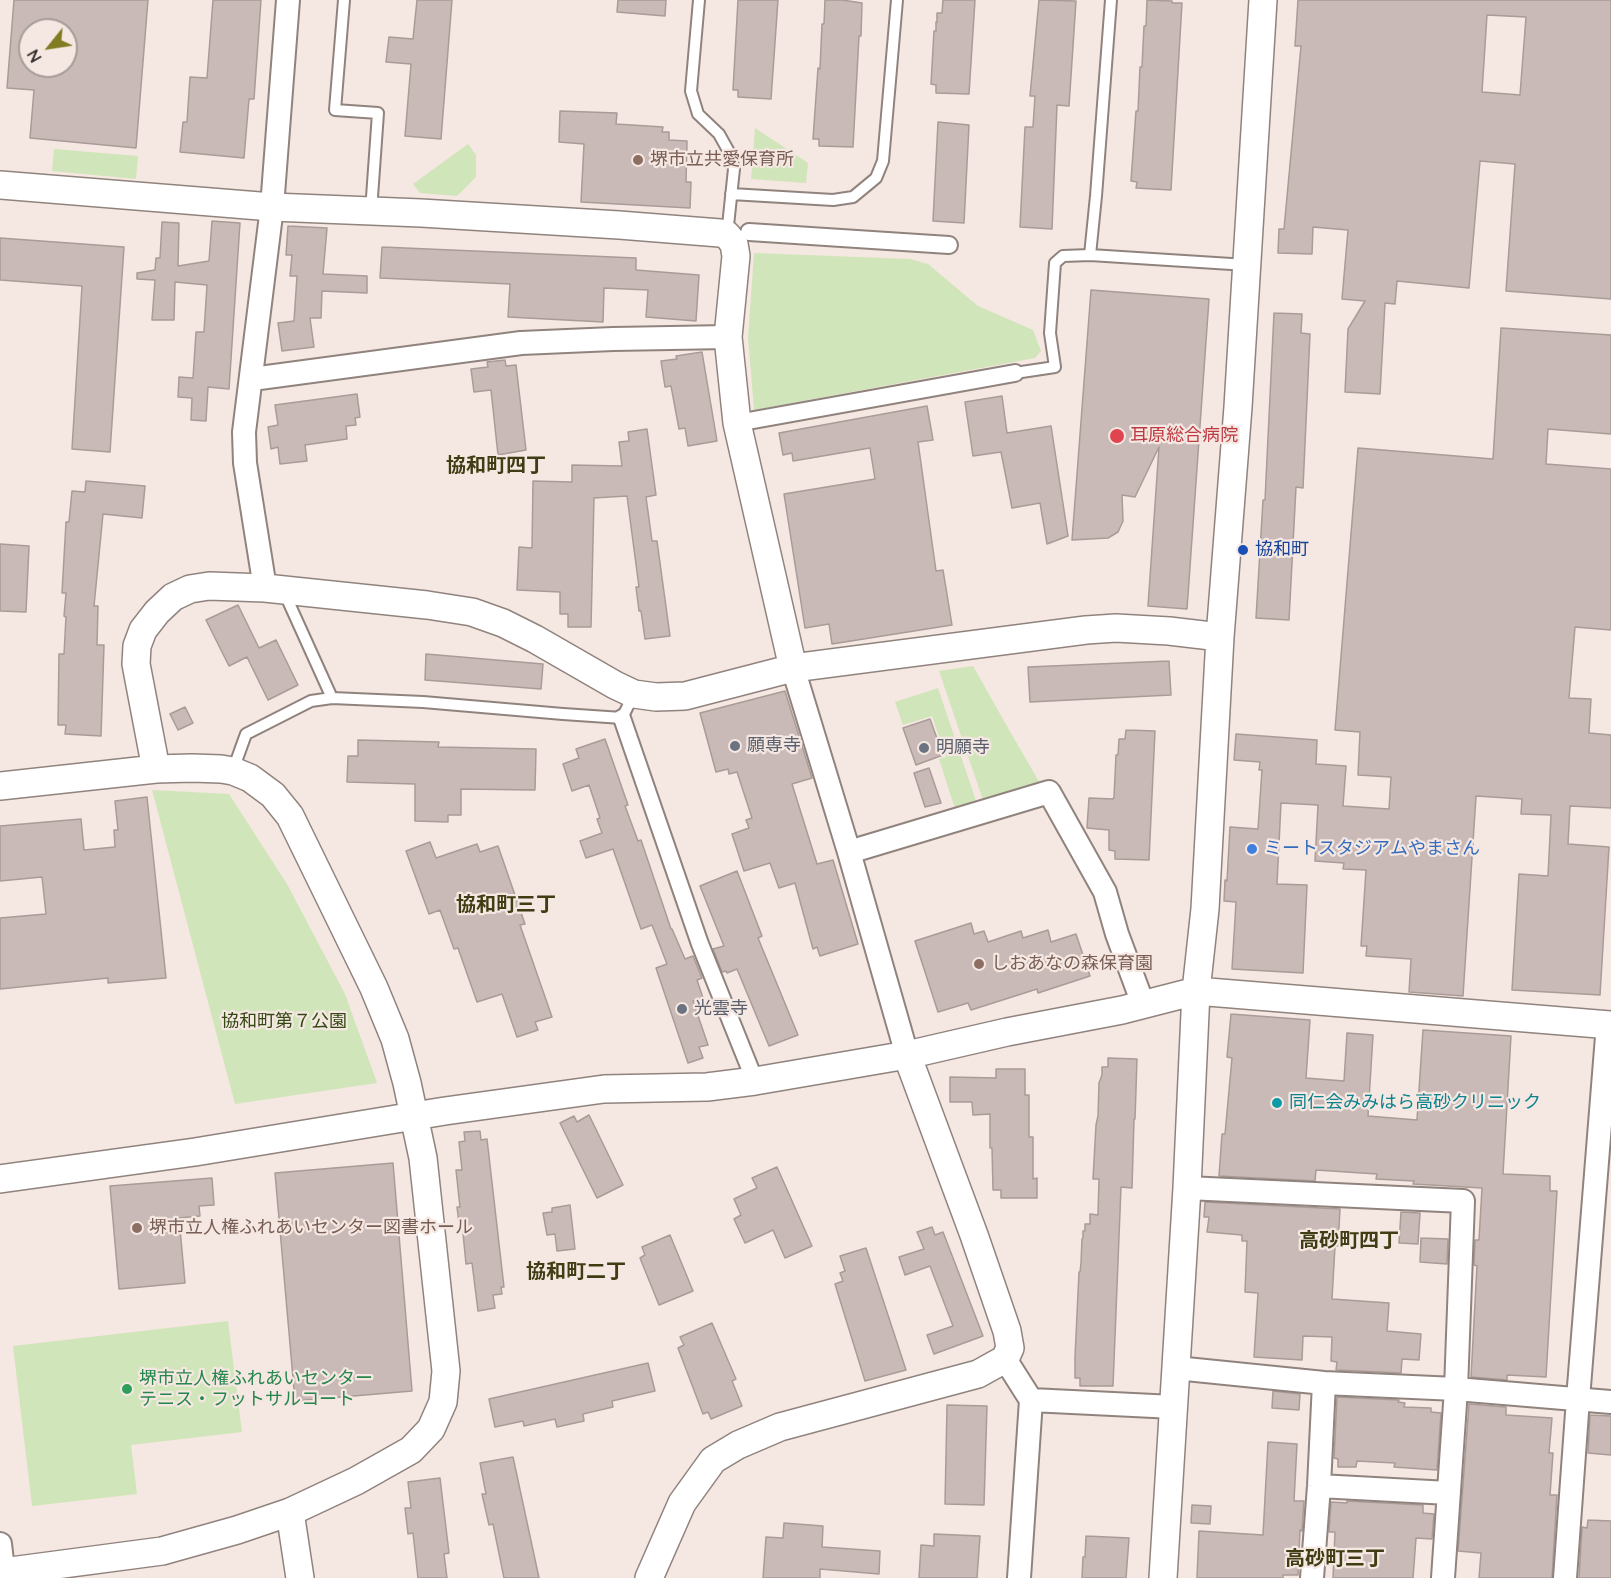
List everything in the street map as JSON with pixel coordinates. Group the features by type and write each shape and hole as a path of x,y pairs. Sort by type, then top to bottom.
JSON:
{"street":[{"path":"274,589 245,463 244,432 272,207 288,0"},
{"path":"1162,1578 1188,1188 1196,991 1205,909 1220,638 1238,407 1263,0"},
{"path":"0,185 272,207 949,245"},
{"path":"649,1578 682,1503 713,1460 738,1445 780,1427 978,1374 1005,1359 1010,1348 1007,1331 974,1235 907,1055 793,668 737,423 728,338 736,256 734,244 738,234"},
{"path":"252,379 521,343 728,338"},
{"path":"737,423 1016,373"},
{"path":"156,769 136,664 137,646 143,630 173,597 190,589 209,586 274,589 472,612 503,623 535,639 615,686 634,694 656,697 685,696 793,668 1116,628 1169,631 1220,638"},
{"path":"622,718 700,944 755,1081"},
{"path":"0,786 156,769 221,769 250,778 273,795 290,816 374,988 395,1039 415,1116 423,1158 446,1371 443,1402 431,1429 411,1450 290,1512 162,1551 3,1575 0,1544"},
{"path":"849,852 1049,792 1105,892 1117,934 1143,1004"},
{"path":"0,1179 195,1152 415,1116 604,1089 707,1087 755,1081 907,1055 1006,1032 1122,1010 1196,991 1610,1024 1565,1578"},
{"path":"1188,1188 1463,1201 1456,1389 1443,1578"},
{"path":"1005,1359 1031,1400 1019,1578"},
{"path":"1176,1368 1324,1383 1456,1389 1611,1402"},
{"path":"1312,1578 1324,1383"},
{"path":"1031,1400 1173,1407"},
{"path":"1319,1486 1449,1493"},
{"path":"290,1512 300,1578"}],"lane":[{"path":"344,0 335,110 378,113 371,211"},
{"path":"699,0 691,91 698,114 719,134 729,152 734,169 731,194 738,234"},
{"path":"731,194 832,200 853,197 876,178 883,161 897,0"},
{"path":"1090,255 1111,0"},
{"path":"1016,373 1055,367 1050,333 1055,262 1064,256 1090,255 1247,266"},
{"path":"274,589 332,698"},
{"path":"233,771 246,734 310,701 332,698 423,702 622,718 634,694"}],"green space":[{"path":"755,128 808,163 806,183 751,179"},
{"path":"468,144 476,155 476,177 457,196 420,193 413,184"},
{"path":"54,149 138,156 136,179 52,171"},
{"path":"754,253 910,259 928,264 978,306 1033,330 1041,351 1035,358 754,410 748,337"},
{"path":"973,666 1041,785 984,803 939,671"},
{"path":"938,688 977,804 956,812 939,759 946,757 932,716 903,725 895,702"},
{"name":"協和町第７公園","path":"152,790 229,794 287,884 345,994 377,1083 235,1104"},
{"name":"堺市立人権ふれあいセンター テニス・フットサルコート","path":"228,1321 242,1432 131,1445 137,1494 32,1506 13,1346"}],"building":[{"path":"14,0 148,0 136,148 30,138 34,90 7,88"},
{"path":"213,0 261,0 254,99 249,99 244,158 180,152 183,122 187,122 190,77 207,78"},
{"path":"417,0 452,0 441,139 405,136 411,64 386,62 389,37 413,39"},
{"path":"618,0 666,0 665,16 617,12"},
{"path":"738,0 778,0 771,99 738,97 738,90 733,90"},
{"path":"825,0 862,3 853,147 819,146 819,139 813,139"},
{"path":"943,0 975,0 969,94 936,93 936,85 931,84 934,31 936,31 937,13 942,13"},
{"path":"1039,0 1076,1 1069,106 1057,105 1052,229 1020,227 1025,127 1033,127 1035,96 1030,96"},
{"path":"1147,0 1182,3 1171,190 1136,188 1137,182 1131,181"},
{"path":"1298,0 1611,0 1611,299 1506,291 1515,164 1480,161 1469,288 1397,281 1395,304 1385,303 1380,394 1345,392 1348,329 1365,301 1342,299 1348,230 1313,227 1312,254 1278,253 1279,229 1284,229 1301,46 1295,46","holes":["1487,15 1526,17 1520,95 1482,92"]},
{"path":"560,111 617,113 616,124 663,127 662,132 669,132 669,140 687,141 686,182 691,182 690,208 581,202 584,144 559,142"},
{"path":"938,122 969,125 964,223 933,221"},
{"path":"212,221 240,223 229,389 208,387 206,421 191,420 192,398 178,397 179,377 193,378 196,332 204,332 207,285 175,282 174,320 152,320 155,280 137,279 137,273 155,270 156,258 160,258 162,222 179,223 178,266 209,261"},
{"path":"288,226 327,228 323,274 367,276 367,293 322,291 321,318 310,318 314,347 282,351 278,323 294,321 297,276 290,276 292,255 286,255"},
{"path":"0,238 124,247 110,452 72,449 82,286 0,280"},
{"path":"382,247 636,258 636,270 699,275 696,321 646,317 648,290 604,288 603,322 508,317 510,284 380,278"},
{"path":"1091,290 1209,299 1187,609 1148,606 1159,447 1135,497 1122,495 1123,521 1118,532 1108,538 1072,540"},
{"path":"1274,313 1302,314 1301,333 1310,334 1303,488 1296,487 1289,620 1256,618 1263,500 1265,500"},
{"path":"1501,328 1611,335 1611,434 1548,429 1546,464 1611,469 1611,630 1575,627 1569,698 1591,699 1589,733 1611,735 1611,808 1570,806 1568,844 1609,847 1600,995 1512,990 1519,874 1548,876 1551,815 1521,814 1522,799 1476,796 1463,996 1409,992 1411,959 1366,956 1367,946 1361,946 1366,870 1343,869 1344,863 1315,861 1318,805 1281,803 1277,884 1307,885 1303,973 1232,969 1236,902 1224,901 1230,827 1258,829 1262,770 1259,770 1260,762 1234,760 1236,734 1317,740 1316,764 1346,766 1343,806 1389,809 1391,777 1358,775 1360,732 1335,730 1358,448 1493,459"},
{"path":"702,352 717,441 688,446 685,428 679,429 671,386 665,387 661,361"},
{"path":"505,360 506,366 516,365 526,450 498,455 491,390 474,392 471,369 488,367 487,362"},
{"path":"357,394 360,417 355,418 356,425 346,426 347,439 305,445 307,461 280,464 278,447 271,449 268,427 278,425 275,405"},
{"path":"1002,396 1007,433 1051,426 1068,536 1047,544 1040,503 1012,508 1001,452 973,456 965,402"},
{"path":"927,406 933,440 918,442 936,571 943,570 952,625 832,644 829,624 805,628 784,494 875,479 870,448 793,461 792,453 783,455 779,433"},
{"path":"647,429 656,495 646,497 652,541 657,541 670,636 645,639 641,611 639,611 636,587 639,587 627,496 594,498 591,627 568,627 568,614 560,614 560,592 517,590 519,547 532,548 533,481 572,482 572,465 622,466 619,442 629,441 628,432"},
{"path":"86,481 145,486 142,518 103,514 94,606 98,606 97,645 104,645 101,736 65,734 66,725 58,725 59,654 64,654 66,617 64,616 66,593 62,593 66,522 69,522 72,491 85,492"},
{"path":"0,544 29,546 26,612 0,611"},
{"path":"238,605 259,648 276,640 298,685 268,700 247,657 229,666 206,620"},
{"path":"426,654 543,664 541,689 425,680"},
{"path":"1169,661 1171,695 1030,702 1028,667"},
{"path":"785,691 812,778 792,784 817,864 833,860 858,944 820,956 817,947 813,949 795,883 779,888 770,863 744,871 732,834 749,828 746,820 752,818 737,772 729,774 728,769 716,772 700,713"},
{"path":"185,707 193,723 178,730 170,714"},
{"path":"930,719 943,755 916,765 903,728"},
{"path":"1126,730 1155,731 1149,860 1115,859 1115,851 1109,850 1109,830 1087,828 1089,798 1113,799 1114,797 1116,755 1118,755 1119,739 1125,739"},
{"path":"605,739 628,805 625,806 638,841 641,840 671,929 685,959 693,956 702,978 697,980 703,998 693,1001 708,1045 699,1047 703,1058 688,1063 656,968 667,964 652,925 641,929 613,849 586,858 580,841 602,833 597,819 600,818 589,785 572,791 563,764 579,758 576,749"},
{"path":"358,740 439,742 438,747 536,749 535,790 461,789 461,815 448,815 448,822 415,821 415,784 347,782 348,756 358,756"},
{"path":"929,768 941,803 925,807 914,773"},
{"path":"147,797 166,978 108,983 108,978 0,989 0,918 46,914 42,877 0,881 0,826 81,819 84,850 115,847 114,830 118,830 115,801"},
{"path":"430,842 436,858 477,844 480,852 498,846 525,924 520,925 552,1017 535,1022 538,1030 517,1037 502,994 477,1002 458,948 454,949 440,910 429,914 406,851"},
{"path":"737,871 762,936 758,938 798,1035 769,1046 737,969 727,973 722,972 713,949 724,946 700,886"},
{"path":"971,923 974,934 984,931 988,942 1021,931 1023,938 1048,930 1051,942 1076,934 1090,976 1038,993 1037,989 971,1010 968,1003 938,1012 915,941"},
{"path":"1231,1014 1310,1020 1306,1078 1344,1081 1347,1033 1373,1035 1368,1116 1417,1120 1423,1030 1511,1036 1503,1174 1550,1176 1550,1191 1557,1191 1546,1377 1507,1375 1507,1380 1471,1377 1477,1266 1474,1265 1475,1240 1479,1240 1482,1188 1413,1184 1414,1181 1376,1179 1377,1174 1316,1170 1315,1181 1219,1176 1232,1058 1227,1057"},
{"path":"1108,1058 1137,1059 1132,1188 1121,1187 1113,1386 1080,1386 1080,1378 1075,1378 1079,1272 1085,1224 1090,1224 1090,1214 1098,1215 1099,1179 1093,1179 1096,1125 1099,1083 1102,1067 1108,1067"},
{"path":"996,1069 1025,1069 1025,1095 1029,1095 1029,1137 1033,1137 1033,1179 1037,1178 1037,1198 1001,1198 1001,1190 993,1190 990,1114 973,1115 972,1102 950,1102 950,1077 996,1078"},
{"path":"589,1115 623,1185 597,1198 560,1123 574,1116 577,1122"},
{"path":"480,1131 481,1140 487,1139 504,1287 501,1287 502,1294 493,1295 495,1308 478,1311 472,1263 466,1264 462,1223 459,1223 457,1207 460,1207 456,1170 462,1170 459,1142 465,1141 464,1132"},
{"path":"393,1163 412,1391 295,1401 275,1173"},
{"path":"777,1167 812,1246 785,1258 773,1230 745,1243 734,1219 741,1215 734,1199 757,1188 752,1178"},
{"path":"212,1178 214,1205 199,1206 200,1216 179,1218 185,1283 119,1289 110,1186"},
{"path":"1205,1202 1340,1209 1332,1299 1389,1303 1387,1331 1421,1334 1419,1360 1402,1359 1401,1373 1336,1370 1337,1362 1331,1361 1332,1337 1303,1336 1302,1360 1254,1357 1258,1293 1245,1292 1247,1241 1242,1241 1242,1235 1207,1232 1209,1217 1204,1217"},
{"path":"570,1205 575,1249 557,1251 555,1234 547,1235 543,1213 552,1212 552,1208"},
{"path":"1401,1212 1420,1213 1418,1244 1399,1243"},
{"path":"932,1227 935,1235 943,1232 983,1336 934,1354 927,1335 953,1326 930,1266 905,1275 899,1257 924,1249 917,1232"},
{"path":"670,1235 693,1291 659,1305 640,1258 645,1255 642,1247"},
{"path":"1421,1238 1448,1239 1447,1264 1420,1262"},
{"path":"866,1248 906,1370 865,1381 835,1284 843,1281 840,1273 845,1271 840,1256"},
{"path":"712,1323 736,1379 732,1381 742,1406 711,1419 708,1412 703,1414 678,1348 684,1345 680,1337"},
{"path":"648,1363 655,1391 612,1401 613,1407 583,1414 584,1421 557,1427 555,1419 524,1426 523,1421 495,1427 489,1399"},
{"path":"1273,1391 1300,1394 1299,1410 1272,1408"},
{"path":"1337,1397 1399,1400 1398,1402 1405,1403 1404,1407 1431,1408 1431,1412 1441,1413 1437,1470 1394,1467 1395,1463 1357,1461 1356,1467 1338,1467 1338,1459 1334,1458"},
{"path":"1469,1404 1506,1407 1506,1415 1552,1418 1549,1453 1553,1453 1550,1495 1557,1495 1552,1578 1479,1578 1481,1553 1458,1551"},
{"path":"947,1405 987,1406 984,1505 945,1504"},
{"path":"1590,1415 1611,1416 1611,1455 1588,1453"},
{"path":"1268,1442 1297,1444 1294,1501 1304,1501 1298,1575 1283,1575 1283,1578 1197,1578 1199,1531 1263,1535"},
{"path":"513,1457 539,1578 504,1578 493,1524 489,1525 482,1494 486,1494 480,1463"},
{"path":"440,1478 449,1553 444,1554 447,1578 418,1578 413,1533 408,1534 405,1508 411,1508 408,1482"},
{"path":"1347,1501 1423,1505 1423,1513 1434,1514 1432,1539 1416,1538 1413,1578 1333,1578 1335,1532 1329,1532 1331,1502 1347,1503"},
{"path":"1192,1505 1211,1506 1210,1524 1191,1523"},
{"path":"1588,1520 1611,1521 1611,1578 1579,1578 1582,1527 1587,1528"},
{"path":"784,1523 823,1526 822,1547 880,1551 879,1574 820,1569 820,1578 763,1578 766,1537 783,1538"},
{"path":"934,1534 980,1536 977,1578 919,1578 921,1545 934,1546"},
{"path":"1086,1536 1129,1538 1126,1578 1082,1578"}],"place":[{"name":"堺市立共愛保育所","path":"638,160"},
{"name":"耳原総合病院","path":"1117,436"},
{"name":"協和町","path":"1243,550"},
{"name":"願専寺","path":"735,746"},
{"name":"明願寺","path":"924,748"},
{"name":"ミートスタジアムやまさん","path":"1252,849"},
{"name":"しおあなの森保育園","path":"979,964"},
{"name":"光雲寺","path":"682,1009"},
{"name":"同仁会みみはら高砂クリニック","path":"1277,1103"},
{"name":"堺市立人権ふれあいセンター図書ホール","path":"137,1228"},
{"name":"堺市立人権ふれあいセンター テニス・フットサルコート","path":"127,1389"}],"district":[{"name":"協和町四丁","path":"496,466"},
{"name":"協和町三丁","path":"506,905"},
{"name":"高砂町四丁","path":"1349,1241"},
{"name":"協和町二丁","path":"576,1272"},
{"name":"高砂町三丁","path":"1335,1559"}]}
